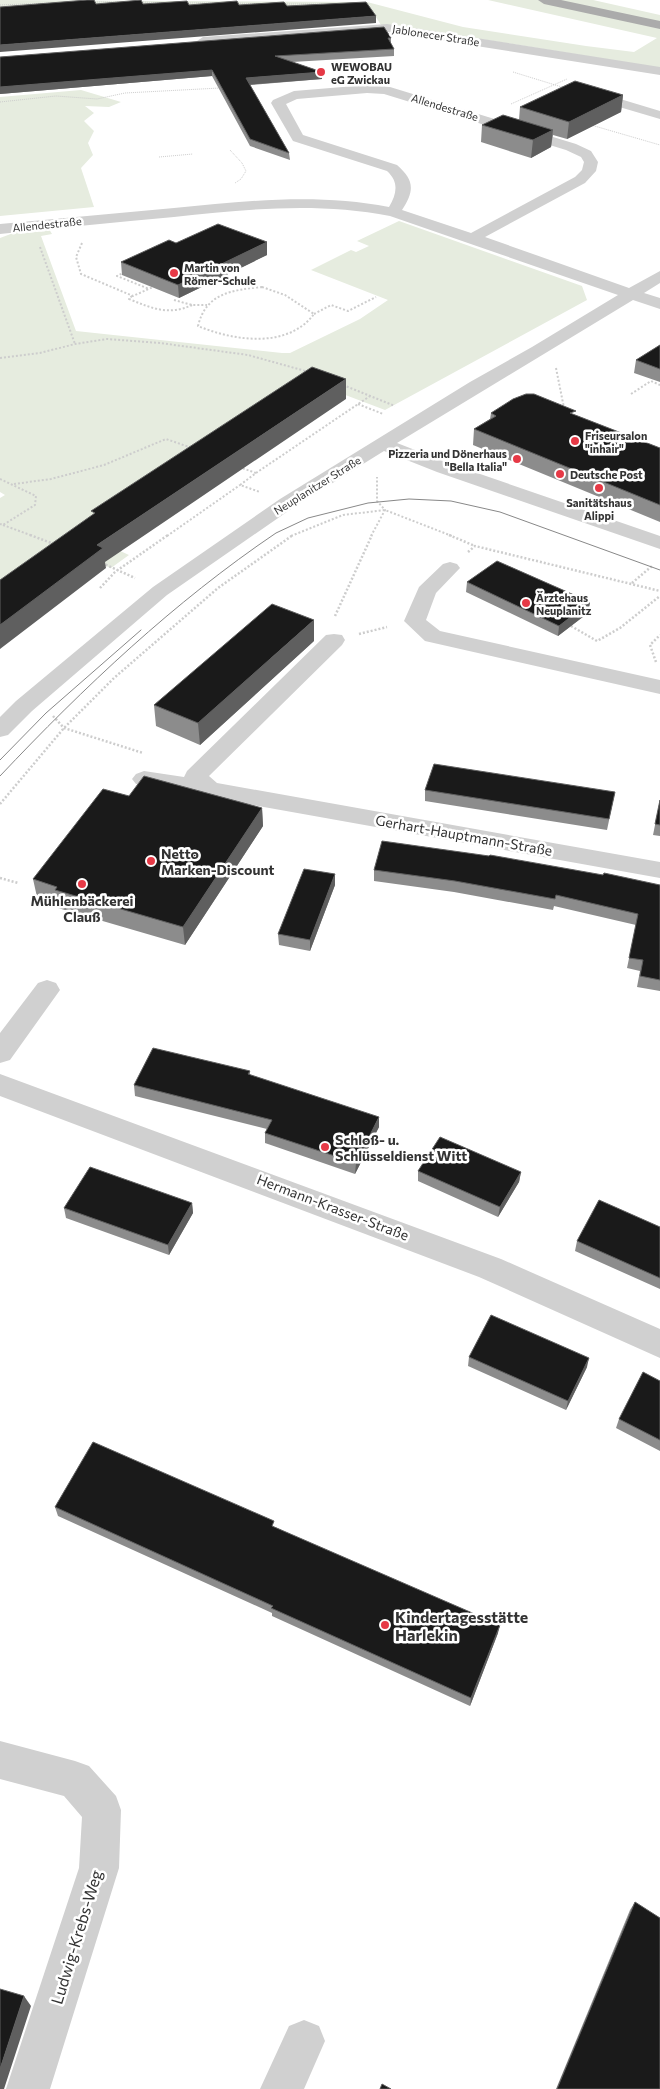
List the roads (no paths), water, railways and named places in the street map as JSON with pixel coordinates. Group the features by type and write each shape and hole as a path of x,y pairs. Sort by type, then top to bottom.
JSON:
{"main road":[{"path":"544,0 660,25"}],"street":[{"name":"Jablonecer Straße","path":"190,42 387,28 660,71"},
{"name":"Allendestraße","path":"393,212 401,201 404,192 402,177 392,168 298,138 278,103 294,95 367,89 385,90 562,144 586,154 592,162 589,171 580,180 472,238"},
{"path":"575,90 611,99 660,115"},
{"name":"Allendestraße","path":"0,229 272,204 326,203 362,206 393,212 660,304"},
{"name":"Neuplanitzer Straße","path":"0,730 24,706 160,591 287,503 660,276"},
{"path":"383,444 444,468 660,543"},
{"path":"450,568 426,591 415,621 433,636 660,687"},
{"path":"210,788 194,776 334,640"},
{"name":"Gerhart-Hauptmann-Straße","path":"144,779 210,788 660,870"},
{"path":"0,1053 47,990"},
{"name":"Hermann-Krasser-Straße","path":"12,1089 490,1268 660,1344"},
{"name":"Ludwig-Krebs-Weg","path":"0,1760 75,1780 102,1810 99,1868 28,2089"},
{"path":"282,2089 304,2041"}],"tram line":[{"path":"0,776 97,678 166,617 238,560 276,533 308,518 368,503 409,499 451,501 500,512 660,570"},
{"path":"0,760 46,713 141,630"}],"place":[{"name":"WEWOBAU eG Zwickau","path":"321,72"},
{"name":"Martin von Römer-Schule","path":"174,273"},
{"name":"Friseursalon \"inhair\"","path":"575,441"},
{"name":"Pizzeria und Dönerhaus \"Bella Italia\"","path":"517,459"},
{"name":"Deutsche Post","path":"560,474"},
{"name":"Sanitätshaus Alippi","path":"599,488"},
{"name":"Ärztehaus Neuplanitz","path":"526,603"},
{"name":"Netto Marken-Discount","path":"151,861"},
{"name":"Mühlenbäckerei Clauß","path":"82,884"},
{"name":"Schloß- u. Schlüsseldienst Witt","path":"325,1147"},
{"name":"Kindertagesstätte Harlekin","path":"385,1625"}]}
